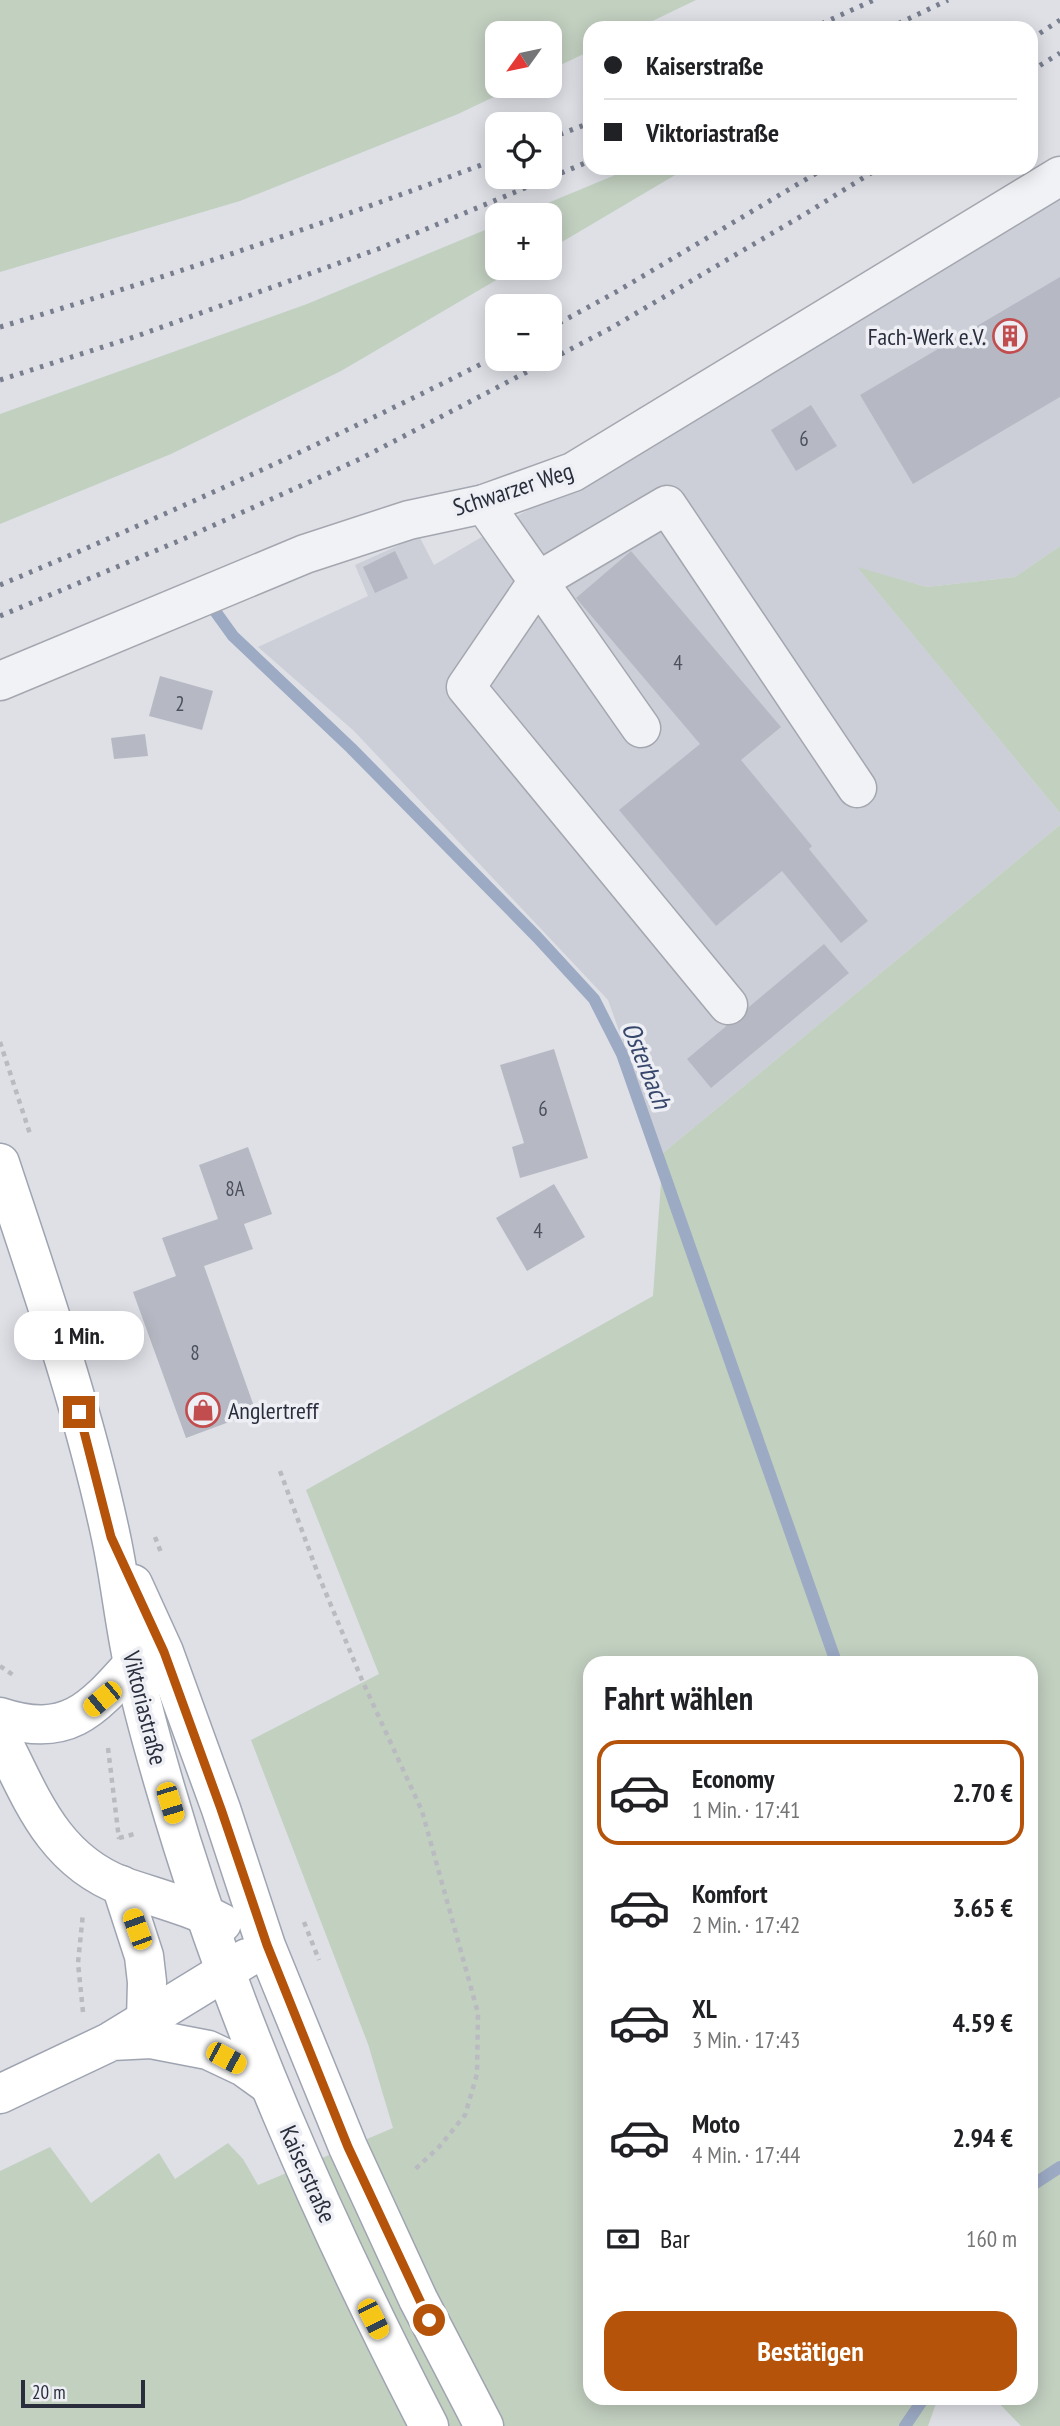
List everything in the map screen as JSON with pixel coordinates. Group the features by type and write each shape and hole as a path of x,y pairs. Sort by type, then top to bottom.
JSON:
{"main road":[{"name":"Viktoriastraße","path":"0,1163 72,1387 111,1537 133,1664 164,1784 206,1915"},
{"name":"Viktoriastraße","path":"111,1537 164,1652 267,1945"},
{"path":"0,1717 24,1723 59,1723 73,1719 102,1699 133,1664"},
{"path":"0,1736 45,1825 71,1854 101,1876 168,1899 267,1945"},
{"path":"121,1885 144,1955 147,1982 146,2020"},
{"name":"Kaiserstraße","path":"206,1915 269,2085 304,2166 373,2319 429,2426"},
{"path":"0,2094 112,2040 267,1945"},
{"name":"Kaiserstraße","path":"267,1945 348,2147 418,2299 484,2426"},
{"path":"112,2040 151,2039 208,2050 244,2067 269,2085"}],"street":[{"name":"Schwarzer Weg","path":"0,681 305,554 409,520 484,504 573,472 1060,176"},
{"path":"484,504 641,728"},
{"path":"728,1005 466,687 538,581 667,505 857,788"}],"path":[{"path":"280,1471 318,1574 362,1680 422,1811 478,2013 477,2074 465,2115 439,2147 412,2172"},
{"path":"0,1667 25,1680"},
{"path":"102,1699 120,1838 146,1831"},
{"path":"83,2013 78,1963 86,1905"}],"shaded area":[{"path":"1060,198 1060,546 1015,577 927,587 858,568 1060,813 1060,825 663,1153 608,1000 354,731 258,647 368,596 355,565 419,536 434,565"}],"green space":[{"path":"0,0 696,0 652,21 583,21 583,54 562,64 562,21 485,21 485,98 492,98 240,201 0,272"},
{"path":"615,175 675,175 562,242 562,203 548,203"},
{"path":"485,230 485,280 496,280 341,371 171,454 0,524 0,414 307,304"},
{"path":"1060,546 1060,813 857,567 927,587 1015,577"},
{"path":"1060,825 1060,2426 1021,2426 1001,2405 1038,2405 1038,1656 583,1656 583,2405 936,2405 928,2426 0,2426 0,2171 50,2147 91,2203 159,2153 175,2179 228,2143 243,2159 258,2185 393,2128 368,2044 251,1740 379,1674 306,1490 653,1296 663,1153"}],"building":[{"name":"Fach-Werk e.V.","path":"1060,277 1060,397 913,484 860,395"},
{"path":"811,405 837,446 796,471 771,430"},
{"path":"395,551 408,578 375,593 363,567"},
{"path":"631,551 781,727 741,760 812,846 809,849 868,921 841,943 782,871 716,926 619,810 700,744 576,598"},
{"path":"160,676 213,691 202,730 149,716"},
{"path":"145,734 148,756 114,759 111,738"},
{"path":"824,944 849,973 711,1088 687,1059"},
{"path":"554,1049 588,1158 520,1178 512,1147 524,1143 500,1065"},
{"path":"248,1147 272,1214 244,1224 253,1249 204,1266 256,1412 186,1438 133,1292 176,1276 162,1238 218,1219 199,1165"},
{"path":"554,1184 585,1237 527,1271 496,1218"}],"waterway":[{"name":"Osterbach","path":"215,611 233,636 351,748 537,937 594,999 622,1054 834,1656"},
{"path":"1038,2181 1060,2167"},
{"name":"Osterbach","path":"905,2426 919,2405"}],"railway":[{"path":"828,21 874,0"},
{"path":"904,21 948,0"},
{"path":"1038,34 1060,20"},
{"path":"1038,67 1060,53"},
{"path":"562,134 583,126"},
{"path":"0,327 250,247 485,163"},
{"path":"0,380 137,336 378,249 583,164"},
{"path":"562,321 813,175"},
{"path":"0,616 181,540 360,459 611,328 868,175"},
{"path":"0,585 251,475 485,362"}],"place":[{"name":"Fach-Werk e.V.","path":"1010,336"},
{"name":"Anglertreff","path":"203,1410"}],"route":[{"path":"79,1412 111,1537 164,1652 267,1945 348,2147 429,2320"}]}
